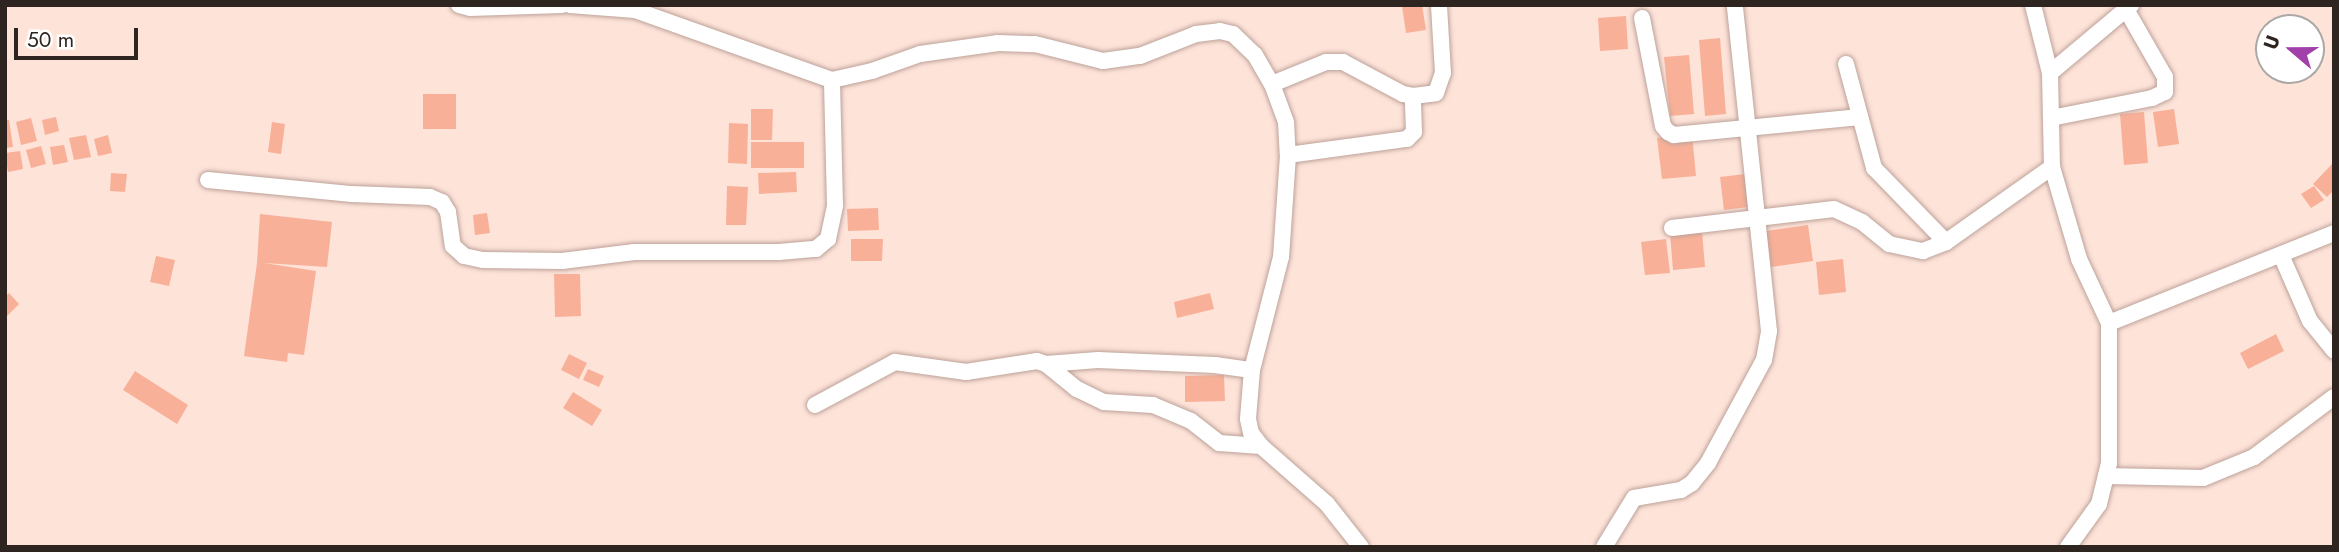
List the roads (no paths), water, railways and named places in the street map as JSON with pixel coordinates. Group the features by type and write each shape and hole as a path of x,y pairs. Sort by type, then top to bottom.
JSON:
{"street":[{"path":"459,5 470,8 562,5"},
{"path":"570,5 635,10 832,80 872,71 920,54 998,43 1035,44 1103,61 1140,56 1169,42 1220,30 1244,42 1255,54 1272,85 1286,122 1288,155 1281,257 1252,370 1248,419 1251,433 1261,446 1327,504 1361,547"},
{"path":"1272,85 1326,62 1343,62 1413,96 1436,93 1443,82 1439,5"},
{"path":"1604,547 1634,498 1681,490 1692,483 1709,463 1764,360 1769,331 1735,5"},
{"path":"2033,5 2050,73 2053,167 2066,224 2109,323 2106,475 2099,504 2068,547"},
{"path":"2050,73 2129,8 2165,77 2165,92 2157,97 2051,118"},
{"path":"1642,18 1663,126 1674,135 1860,117"},
{"path":"1846,64 1874,169 1946,242"},
{"path":"208,180 352,194 430,197 442,202 448,212 453,246 464,256 483,260 562,261 634,252 779,252 816,249 828,239 835,205 832,80"},
{"path":"1288,155 1407,139 1414,132 1413,96"},
{"path":"1672,228 1834,209 1853,216 1889,244 1923,251 1946,242 2053,167"},
{"path":"2109,323 2334,233"},
{"path":"2281,255 2310,321 2334,351"},
{"path":"815,405 895,362 966,372 1026,362 1046,365 1098,360 1214,365 1252,370"},
{"path":"1046,365 1077,389 1104,402 1153,405 1191,421 1219,443 1261,446"},
{"path":"2106,475 2203,478 2254,457 2334,397"}]}
